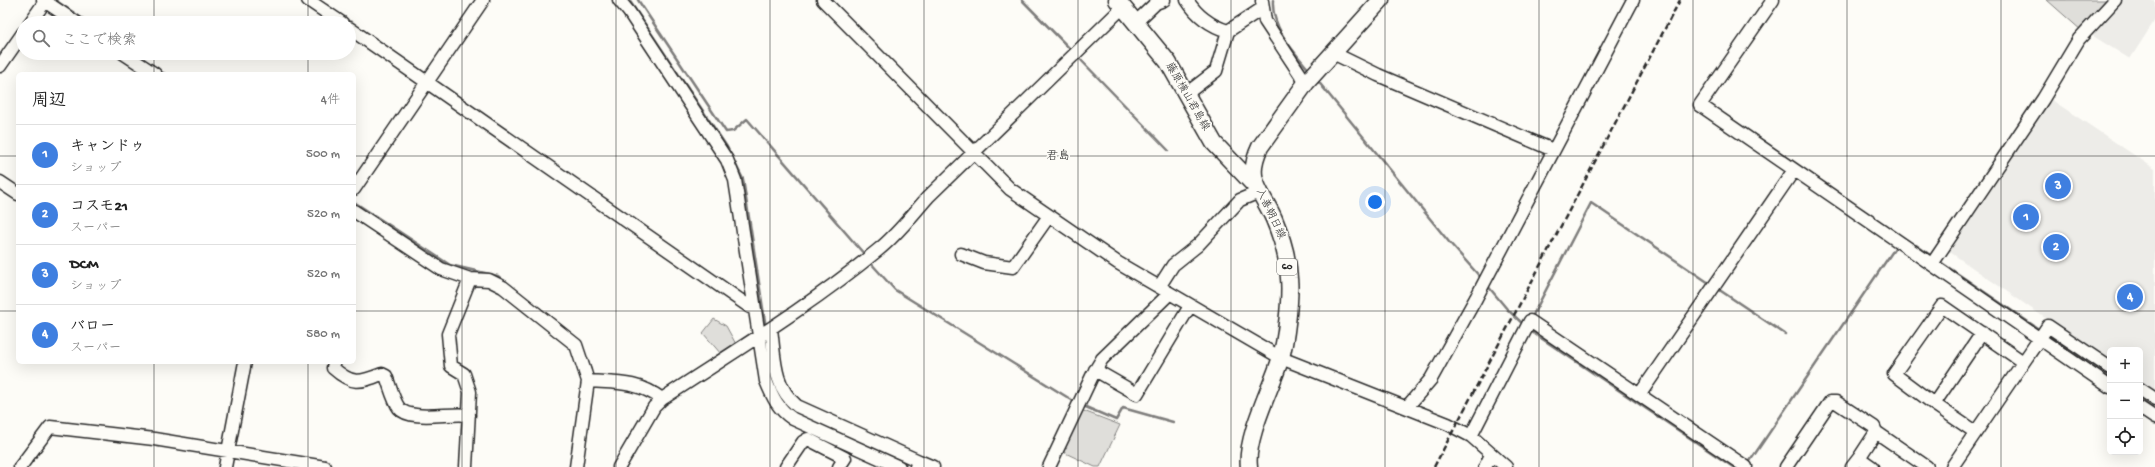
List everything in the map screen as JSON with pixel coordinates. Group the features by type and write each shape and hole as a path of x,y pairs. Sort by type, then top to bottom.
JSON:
{"main road":[{"name":"入善朝日線","path":"1249,467 1249,446 1281,358 1286,332 1289,279 1280,234 1254,180 1253,169 1255,158 1260,147 1306,83 1381,0"},
{"name":"藤原横山君島線","path":"1120,4 1168,62 1214,143 1251,180 1259,192"}],"street":[{"path":"308,0 332,16"},
{"path":"356,186 483,0"},
{"path":"619,0 629,12 727,160 735,180 744,229 754,307 766,381 773,399 782,412 793,419 900,467"},
{"path":"824,0 973,154 1010,189 1049,216 1118,263 1281,358 1448,424 1471,436 1506,467"},
{"path":"1135,23 1156,3 1164,0"},
{"path":"1187,0 1194,10 1214,27 1228,30"},
{"path":"1407,407 1431,379 1476,298 1633,0"},
{"path":"1773,0 1700,105 2107,385"},
{"path":"1932,264 2034,112 2079,39 2115,0"},
{"path":"35,16 45,1 67,16"},
{"path":"619,467 654,407 662,399 771,329 878,250 903,226 928,197 973,154 1120,4"},
{"path":"1186,94 1216,71 1228,30 1263,4 1265,21 1306,83"},
{"path":"356,33 750,307 754,307"},
{"path":"0,66 16,43"},
{"path":"1333,53 1553,150"},
{"path":"134,60 152,72"},
{"path":"1640,394 1794,170"},
{"path":"0,182 16,193"},
{"path":"1159,286 1174,265 1198,245 1240,200 1259,192"},
{"path":"356,212 440,269 470,279 489,280 503,287 559,329 576,345 588,381 576,467"},
{"path":"961,254 984,263 1013,267 1049,216"},
{"path":"466,467 470,392 464,374 451,366 448,334 470,279"},
{"path":"1049,467 1095,370 1102,359 1169,294"},
{"path":"1095,370 1138,394 1190,306"},
{"path":"1975,432 1894,374 1942,306 2023,362"},
{"path":"1471,436 1530,321 1746,467"},
{"path":"1952,467 2048,326 2107,366"},
{"path":"771,329 781,389 787,398 797,406 917,464 933,467"},
{"path":"1934,404 1982,334"},
{"path":"225,467 245,364"},
{"path":"334,364 333,368 354,382 364,381 382,374 386,376 398,407 403,412 413,416 458,413 469,414"},
{"path":"588,381 634,384 645,388 662,399"},
{"path":"2143,391 2155,399"},
{"path":"1786,467 1830,402 1836,402 1874,427 1876,432 1927,467"},
{"path":"2143,410 2155,418"},
{"path":"20,467 50,427 154,439 325,467"},
{"path":"1872,467 1855,462 1876,432"},
{"path":"786,467 803,442 808,439 845,458 839,467"},
{"path":"1485,467 1491,455"}],"shaded area":[{"path":"2047,0 2111,0 2082,31"},
{"path":"2122,0 2155,0 2155,20 2130,59 2090,34"},
{"path":"2049,98 2155,169 2155,394 2143,386 2143,347 2107,347 2107,361 1947,250"},
{"path":"714,319 726,326 737,346 721,354 703,333"},
{"path":"1081,410 1120,425 1100,467 1095,467 1061,451"}],"waterway":[{"path":"55,0 79,16"},
{"path":"629,0 727,147 743,179 766,328"},
{"path":"638,0 726,132 733,131 747,119 865,255"},
{"path":"1022,0 1073,52"},
{"path":"1273,0 1273,10 1280,30 1291,48 1310,71"},
{"path":"1078,57 1168,150"},
{"path":"158,70 162,72"},
{"path":"1317,80 1449,242 1482,279"},
{"path":"356,203 450,265 498,276 505,282"},
{"path":"1533,315 1591,203 1712,285"},
{"path":"1748,464 1897,245"},
{"path":"1916,245 1933,257"},
{"path":"869,261 895,290 1075,402"},
{"path":"1939,261 2040,330"},
{"path":"1487,285 1507,309 1524,325"},
{"path":"1718,289 1785,334"},
{"path":"539,308 571,334"},
{"path":"1529,330 1733,467"},
{"path":"2046,334 2107,376"},
{"path":"583,349 591,370"},
{"path":"2143,401 2155,409"},
{"path":"1081,405 1116,420 1123,408 1173,422"},
{"path":"817,422 913,466"}],"railway":[{"path":"1434,467 1680,0"}],"place":[{"name":"DCM","path":"2058,186"},
{"name":"キャンドゥ","path":"2026,217"},
{"name":"コスモ21","path":"2056,247"},
{"name":"バロー","path":"2130,297"}],"district":[{"name":"君島","path":"1058,157"}]}
